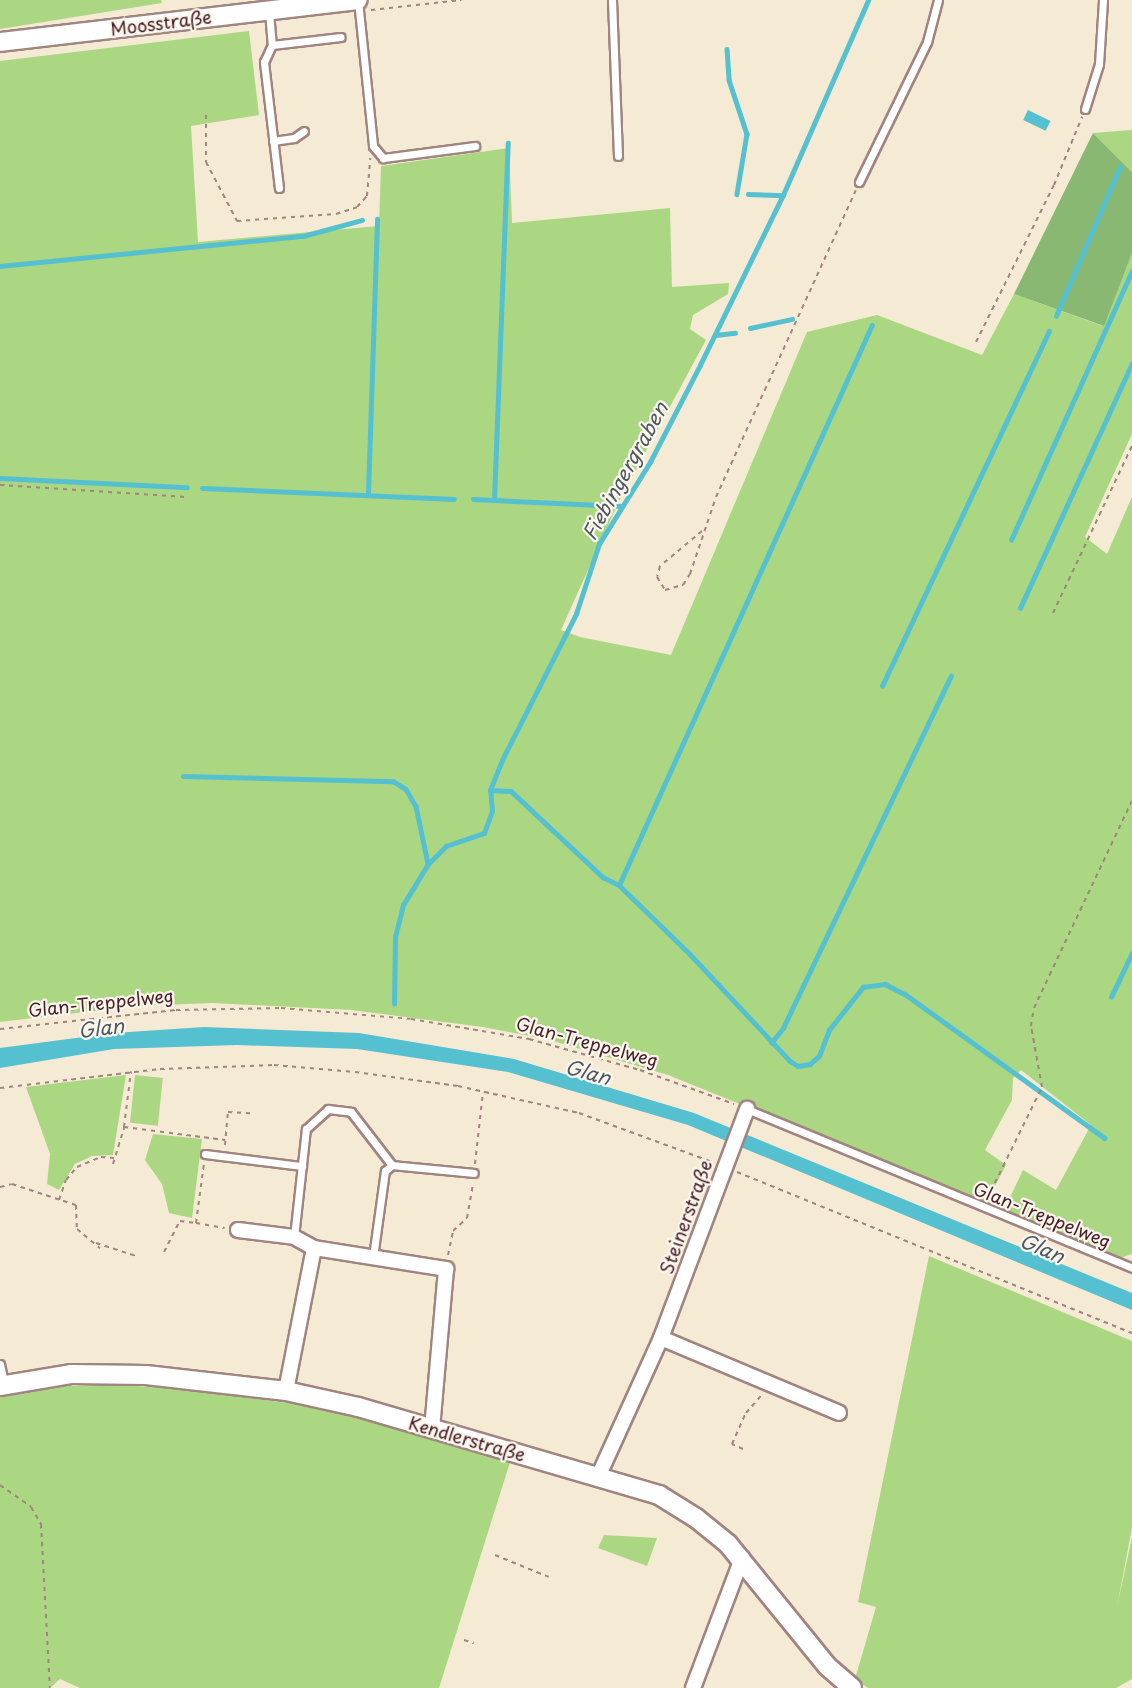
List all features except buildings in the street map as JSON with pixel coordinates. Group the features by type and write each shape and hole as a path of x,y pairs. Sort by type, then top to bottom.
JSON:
{"street":[{"name":"Moosstraße","path":"0,42 325,2 358,0"},
{"name":"Steinerstraße","path":"598,1477 661,1338 726,1160 746,1112"},
{"path":"238,1230 294,1237 314,1248 446,1269 432,1428"},
{"path":"286,1391 314,1248"},
{"path":"661,1338 839,1413"},
{"name":"Kendlerstraße","path":"2,1386 72,1374 146,1375 286,1391 432,1428 659,1495 713,1530 742,1558 845,1686"},
{"path":"693,1688 742,1558"}],"lane":[{"path":"358,0 373,146 383,158 475,146"},
{"path":"612,0 618,156"},
{"path":"859,182 927,42 938,0"},
{"path":"1085,109 1099,64 1103,0"},
{"path":"269,10 272,45 264,62 279,188"},
{"path":"272,45 341,37"},
{"path":"273,141 294,138 304,131"},
{"path":"294,1237 306,1129 328,1109 351,1112 392,1165"},
{"name":"Glan-Treppelweg","path":"746,1112 1132,1268"},
{"path":"205,1154 302,1166"},
{"path":"373,1257 385,1171 392,1165 474,1173"},
{"path":"0,1365 2,1386"}],"path":[{"path":"976,342 1054,185 1085,109"},
{"path":"702,531 660,566 657,577 665,590 683,585 702,531 859,182"},
{"path":"1053,613 1132,446"},
{"path":"0,485 187,497"},
{"path":"983,1206 1040,1095 1042,1087 1031,1017 1132,801"},
{"name":"Glan-Treppelweg","path":"0,1029 176,1010 281,1008 411,1019 529,1039 640,1070 746,1112"},
{"path":"0,1088 131,1071 274,1065 458,1086 579,1113 726,1160 1132,1333"},
{"path":"113,1164 124,1127 131,1071"},
{"path":"224,1156 228,1112 250,1113"},
{"path":"124,1127 225,1140"},
{"path":"196,1223 205,1154"},
{"path":"59,1200 66,1180 77,1167 101,1157 114,1158"},
{"path":"0,1187 12,1184 76,1205 77,1229 100,1248"},
{"path":"164,1252 180,1221 238,1230"},
{"path":"93,1242 139,1257"},
{"path":"743,1449 732,1444 738,1430 767,1390"},
{"path":"0,1485 31,1507 41,1524 50,1688"},
{"path":"495,1555 549,1577"},
{"path":"464,1640 474,1643"}],"green space":[{"path":"0,0 161,0 162,3 0,29"},
{"path":"249,31 259,115 191,126 198,242 379,226 381,166 509,148 512,223 670,208 672,287 729,283 728,294 693,315 690,329 706,340 619,501 561,630 580,637 671,655 807,332 877,315 982,355 1014,294 1103,326 1132,253 1132,434 1085,537 1107,554 1132,497 1132,1254 1117,1259 1004,1210 1023,1170 1056,1190 1091,1125 1021,1070 1013,1078 1012,1100 985,1150 1006,1165 988,1199 980,1201 668,1075 550,1040 483,1027 351,1010 213,1003 134,1006 0,1022 0,61"},
{"path":"1132,130 1132,172 1093,133"},
{"path":"1093,133 1132,172 1132,253 1104,326 1014,294"},
{"path":"126,1075 113,1155 92,1156 75,1164 59,1190 47,1184 50,1154 26,1087"},
{"path":"135,1075 163,1078 158,1126 130,1123"},
{"path":"153,1134 202,1139 192,1218 169,1213 162,1184 145,1160"},
{"path":"929,1256 1132,1341 1132,1528 1117,1607 1132,1537 1132,1679 1116,1688 868,1688 855,1679 876,1607 858,1602"},
{"path":"115,1385 172,1388 296,1404 382,1423 511,1459 439,1688 80,1688 60,1679 50,1688 0,1688 0,1397 56,1386"},
{"path":"604,1535 657,1538 647,1566 598,1548"}],"water":[{"path":"1028,110 1050,121 1046,131 1023,120"},
{"path":"204,1027 359,1033 514,1059 694,1113 1132,1293 1132,1310 688,1125 508,1072 357,1049 237,1045 114,1049 0,1068 0,1048 114,1033"}],"waterway":[{"name":"Fiebingergraben","path":"394,1004 395,937 403,905 428,864 446,846 484,833 492,811 490,790 502,760 576,614 599,544 650,462 700,365 783,195 868,0"},
{"path":"727,49 729,80 747,134 737,194"},
{"path":"494,500 508,143"},
{"path":"1056,316 1120,167"},
{"path":"748,194 783,195"},
{"path":"368,493 377,219"},
{"path":"0,266 303,236 362,220"},
{"path":"1011,540 1132,271"},
{"path":"750,328 792,319"},
{"path":"619,885 872,325"},
{"path":"882,686 1049,331"},
{"path":"715,335 735,333"},
{"path":"1020,608 1132,363"},
{"path":"0,478 187,487"},
{"path":"202,488 454,499"},
{"path":"473,499 622,506"},
{"path":"771,1043 783,1028 951,676"},
{"path":"183,776 393,781 406,789 416,806 428,864"},
{"path":"490,790 511,791 603,877 619,885 690,954 790,1061 798,1066 810,1064 819,1056 829,1030 863,987 885,984 905,994 1105,1138"},
{"path":"1111,997 1132,953"}],"water label":[{"name":"Glan","path":"101,1028"},
{"name":"Glan","path":"588,1072"},
{"name":"Glan","path":"1042,1248"}]}
